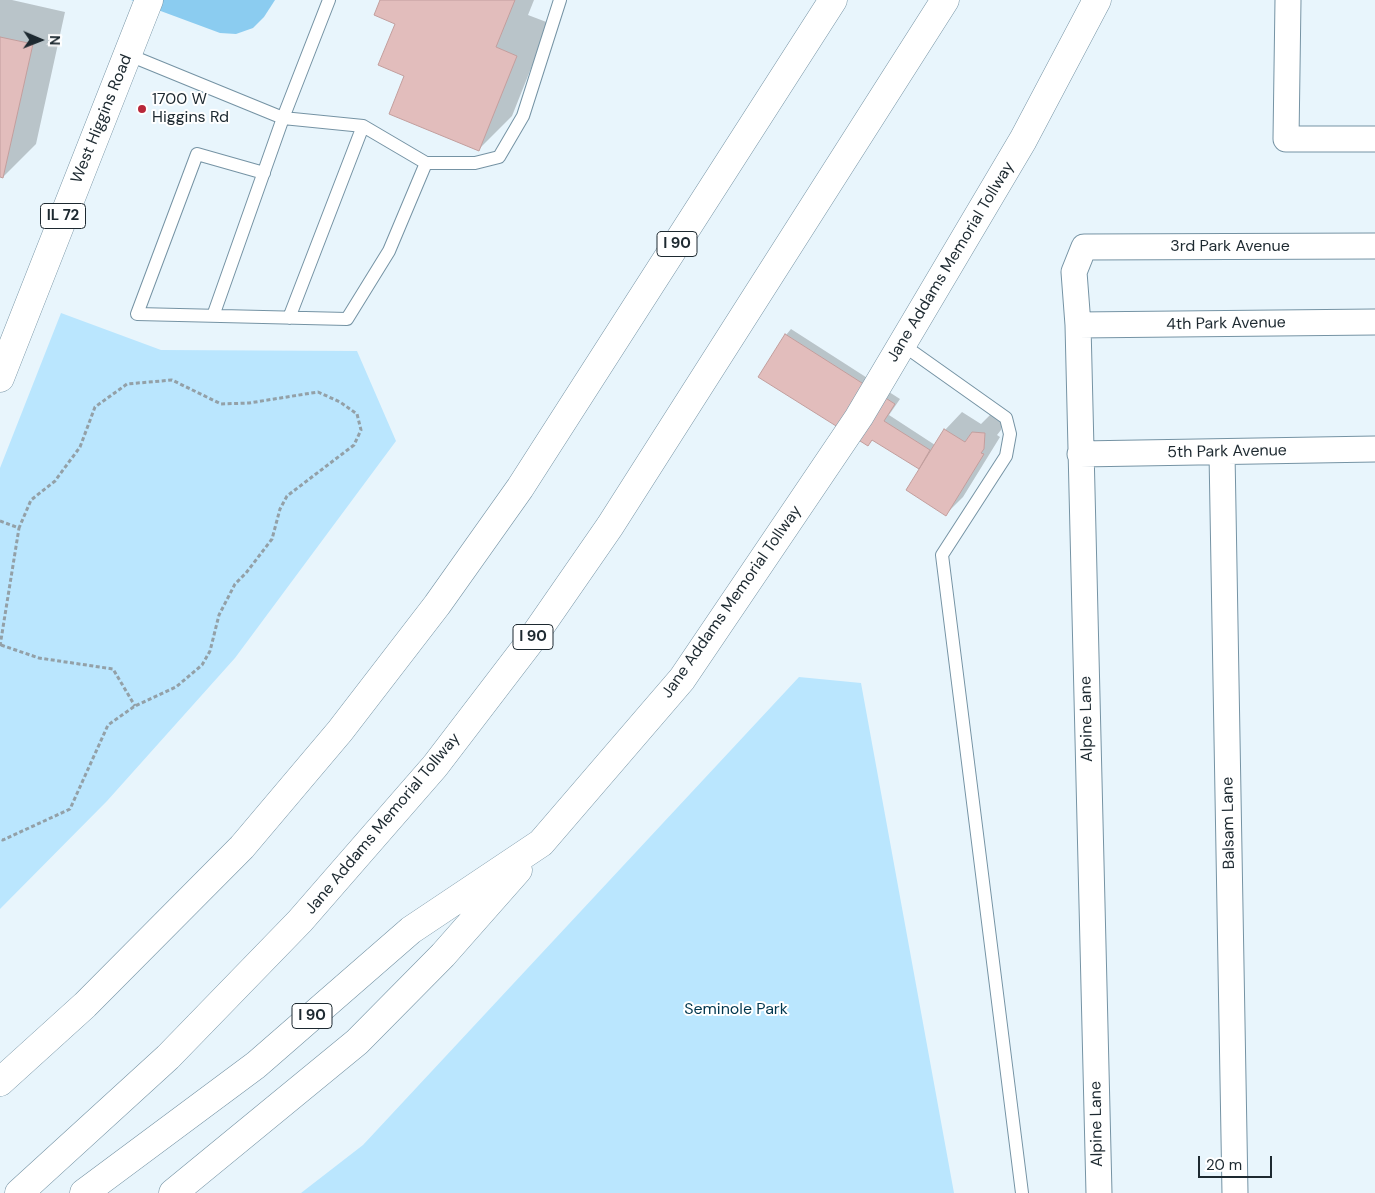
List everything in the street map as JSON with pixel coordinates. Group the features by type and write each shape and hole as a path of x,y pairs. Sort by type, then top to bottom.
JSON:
{"main road":[{"name":"I 90","path":"0,1082 85,1005 242,846 346,723 437,605 520,488 833,0"},
{"name":"Jane Addams Memorial Tollway","path":"19,1193 182,1043 300,920 447,751 529,644 610,526 945,0"},
{"name":"Jane Addams Memorial Tollway","path":"84,1193 256,1065 411,930 541,843 682,679 858,417 903,345 1024,140 1097,0"},
{"name":"West Higgins Road","path":"0,378 147,8"},
{"path":"173,1193 357,1042 444,955 541,843"}],"street":[{"path":"1288,0 1286,139 1375,139"},
{"name":"3rd Park Avenue","path":"1084,247 1375,246"},
{"name":"Alpine Lane","path":"1084,247 1074,272 1078,326 1099,1193"},
{"name":"4th Park Avenue","path":"1078,326 1375,322"},
{"name":"5th Park Avenue","path":"1080,454 1375,449"},
{"name":"Balsam Lane","path":"1222,453 1235,1193"}],"lane":[{"path":"213,316 284,118 329,0"},
{"path":"129,55 284,118 363,126 426,163 475,162 499,156 523,116 560,0"},
{"path":"289,318 363,126"},
{"path":"264,173 197,154 137,314 347,320 389,251 426,163"},
{"path":"903,345 1006,418 1010,434 1006,456 942,555 1022,1193"}],"path":[{"path":"0,839 3,840 70,809 108,725 135,706 176,688 202,665 210,651 219,615 235,584 246,573 272,539 280,510 287,496 354,445 361,430 357,414 340,402 318,392 249,403 221,404 172,380 126,384 95,408 80,447 55,481 31,500 19,528 0,646 39,658 113,669 135,706"},
{"path":"0,521 19,528"}],"green space":[{"path":"61,313 161,350 357,351 396,441 235,658 107,801 0,909 0,468"},
{"name":"Seminole Park","path":"799,677 861,683 954,1193 301,1193 363,1145"}],"shaded area":[{"path":"131,0 275,0 264,17 253,28 236,34 220,33"}],"building":[{"path":"380,0 515,0 496,47 517,56 479,151 389,114 404,76 378,65 395,24 374,15"},
{"path":"0,37 33,44 3,178 0,177"},
{"path":"785,334 895,404 884,421 930,450 919,469 872,440 868,446 758,377"},
{"path":"944,429 965,442 972,432 985,433 984,449 981,453 984,454 946,516 906,490"}],"place":[{"name":"1700 W Higgins Rd","path":"142,109"}]}
